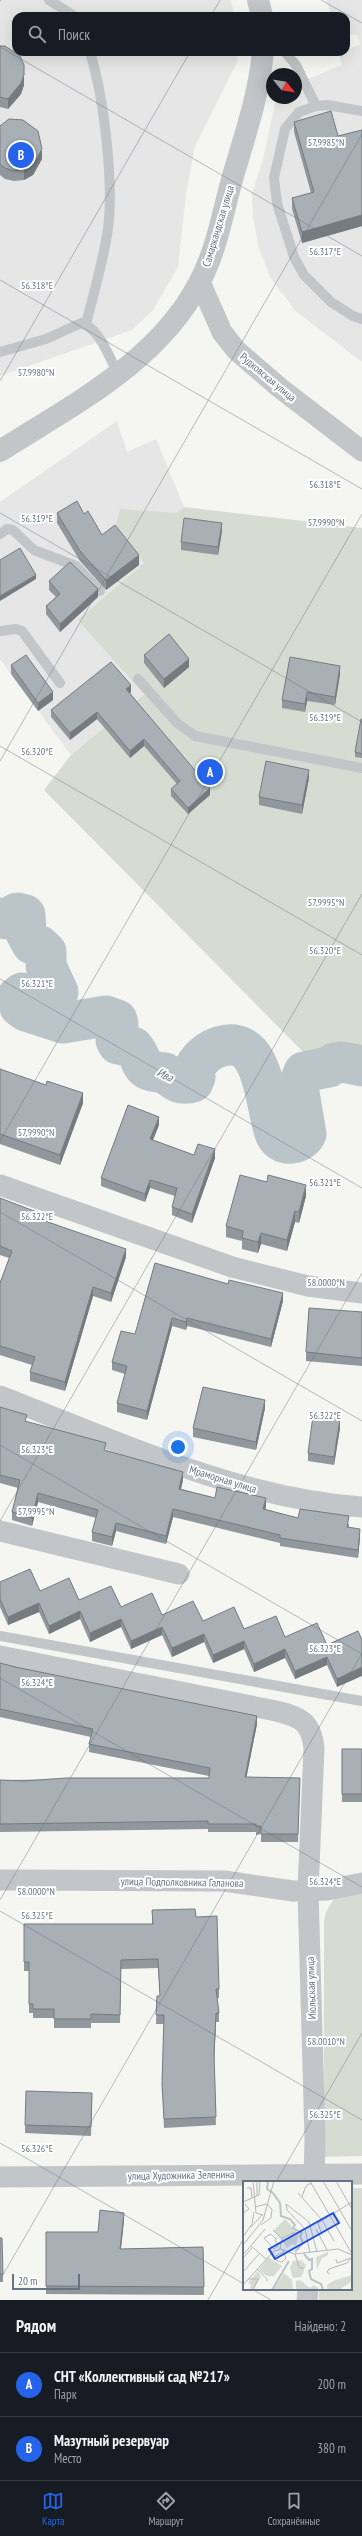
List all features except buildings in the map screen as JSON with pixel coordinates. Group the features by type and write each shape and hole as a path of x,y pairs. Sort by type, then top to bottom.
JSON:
{"street":[{"path":"258,0 261,12"},
{"name":"Самаркандская улица","path":"0,451 118,374 170,324 200,282 210,257 253,108 262,56"},
{"name":"Рудковская улица","path":"200,282 219,327 236,350 280,388 362,451"},
{"path":"0,1185 232,1267 308,1286 362,1293"},
{"name":"Мраморная улица","path":"0,1396 201,1474 277,1494 362,1507"},
{"path":"0,1530 179,1574"},
{"name":"Июльская улица","path":"0,1656 276,1711 304,1721 312,1734 314,1748 308,1891 314,2178"},
{"name":"улица Подполковника Галанова","path":"0,1880 224,1881 308,1891 327,1890 362,1883"},
{"name":"улица Художника Зеленина","path":"0,2178 314,2178 362,2174"},
{"path":"307,2300 308,2290"}],"lane":[{"path":"50,0 68,12"},
{"path":"86,324 103,258 110,199 106,151 96,70 91,56"},
{"path":"288,56 296,65 316,106"},
{"path":"362,111 335,106 316,106 299,112 285,129 274,178 277,203 294,257 304,275 331,302 353,316 362,319"},
{"path":"0,352 46,338 74,324 86,324 96,334 118,374"},
{"path":"0,534 7,529 13,530 34,550 76,566 100,591"},
{"path":"0,631 16,629 22,631 60,683"},
{"path":"138,679 177,723 195,736 362,768"},
{"path":"0,1636 362,1701"}],"shaded area":[{"path":"0,0 231,0 233,12 12,12 12,56 238,56 237,62 195,146 186,194 178,267 153,310 132,330 0,376"},
{"path":"326,0 362,0 362,362 294,310 270,277 259,248 253,217 252,193 263,160 275,104 302,104 302,82 342,65 340,56 350,56 350,48 360,44 357,35 350,34 350,12 330,12"},
{"path":"117,421 127,452 156,439 184,507 176,513 115,529 144,563 79,620 144,693 71,755 0,659 0,502"},
{"path":"184,507 362,528 362,1054 316,1065 44,790 71,755 144,694 78,620 144,563 115,529 120,509 176,513"},
{"path":"362,1892 362,2156 324,2157 324,1921 326,1912 334,1899"},
{"path":"352,2188 362,2188 362,2300 319,2300 319,2290 352,2290"}],"waterway":[{"name":"Ива","path":"0,918 7,919 17,913 25,915 26,933 32,944 40,946 46,952 46,966 58,992 45,999 22,993 17,997 20,1007 26,1011 63,1023 106,1016 117,1020 116,1040 118,1044 133,1047 145,1068 156,1072 165,1073 181,1083 193,1082 195,1077 193,1071 195,1067 208,1052 217,1047 236,1046 247,1051 255,1062 261,1076 277,1138 285,1143 294,1143 299,1141 306,1134 298,1087 304,1072 329,1067 334,1063 342,1062 362,1066"}],"place":[{"name":"Мазутный резервуар","path":"21,155"},
{"name":"СНТ «Коллективный сад №217»","path":"210,772"}]}
